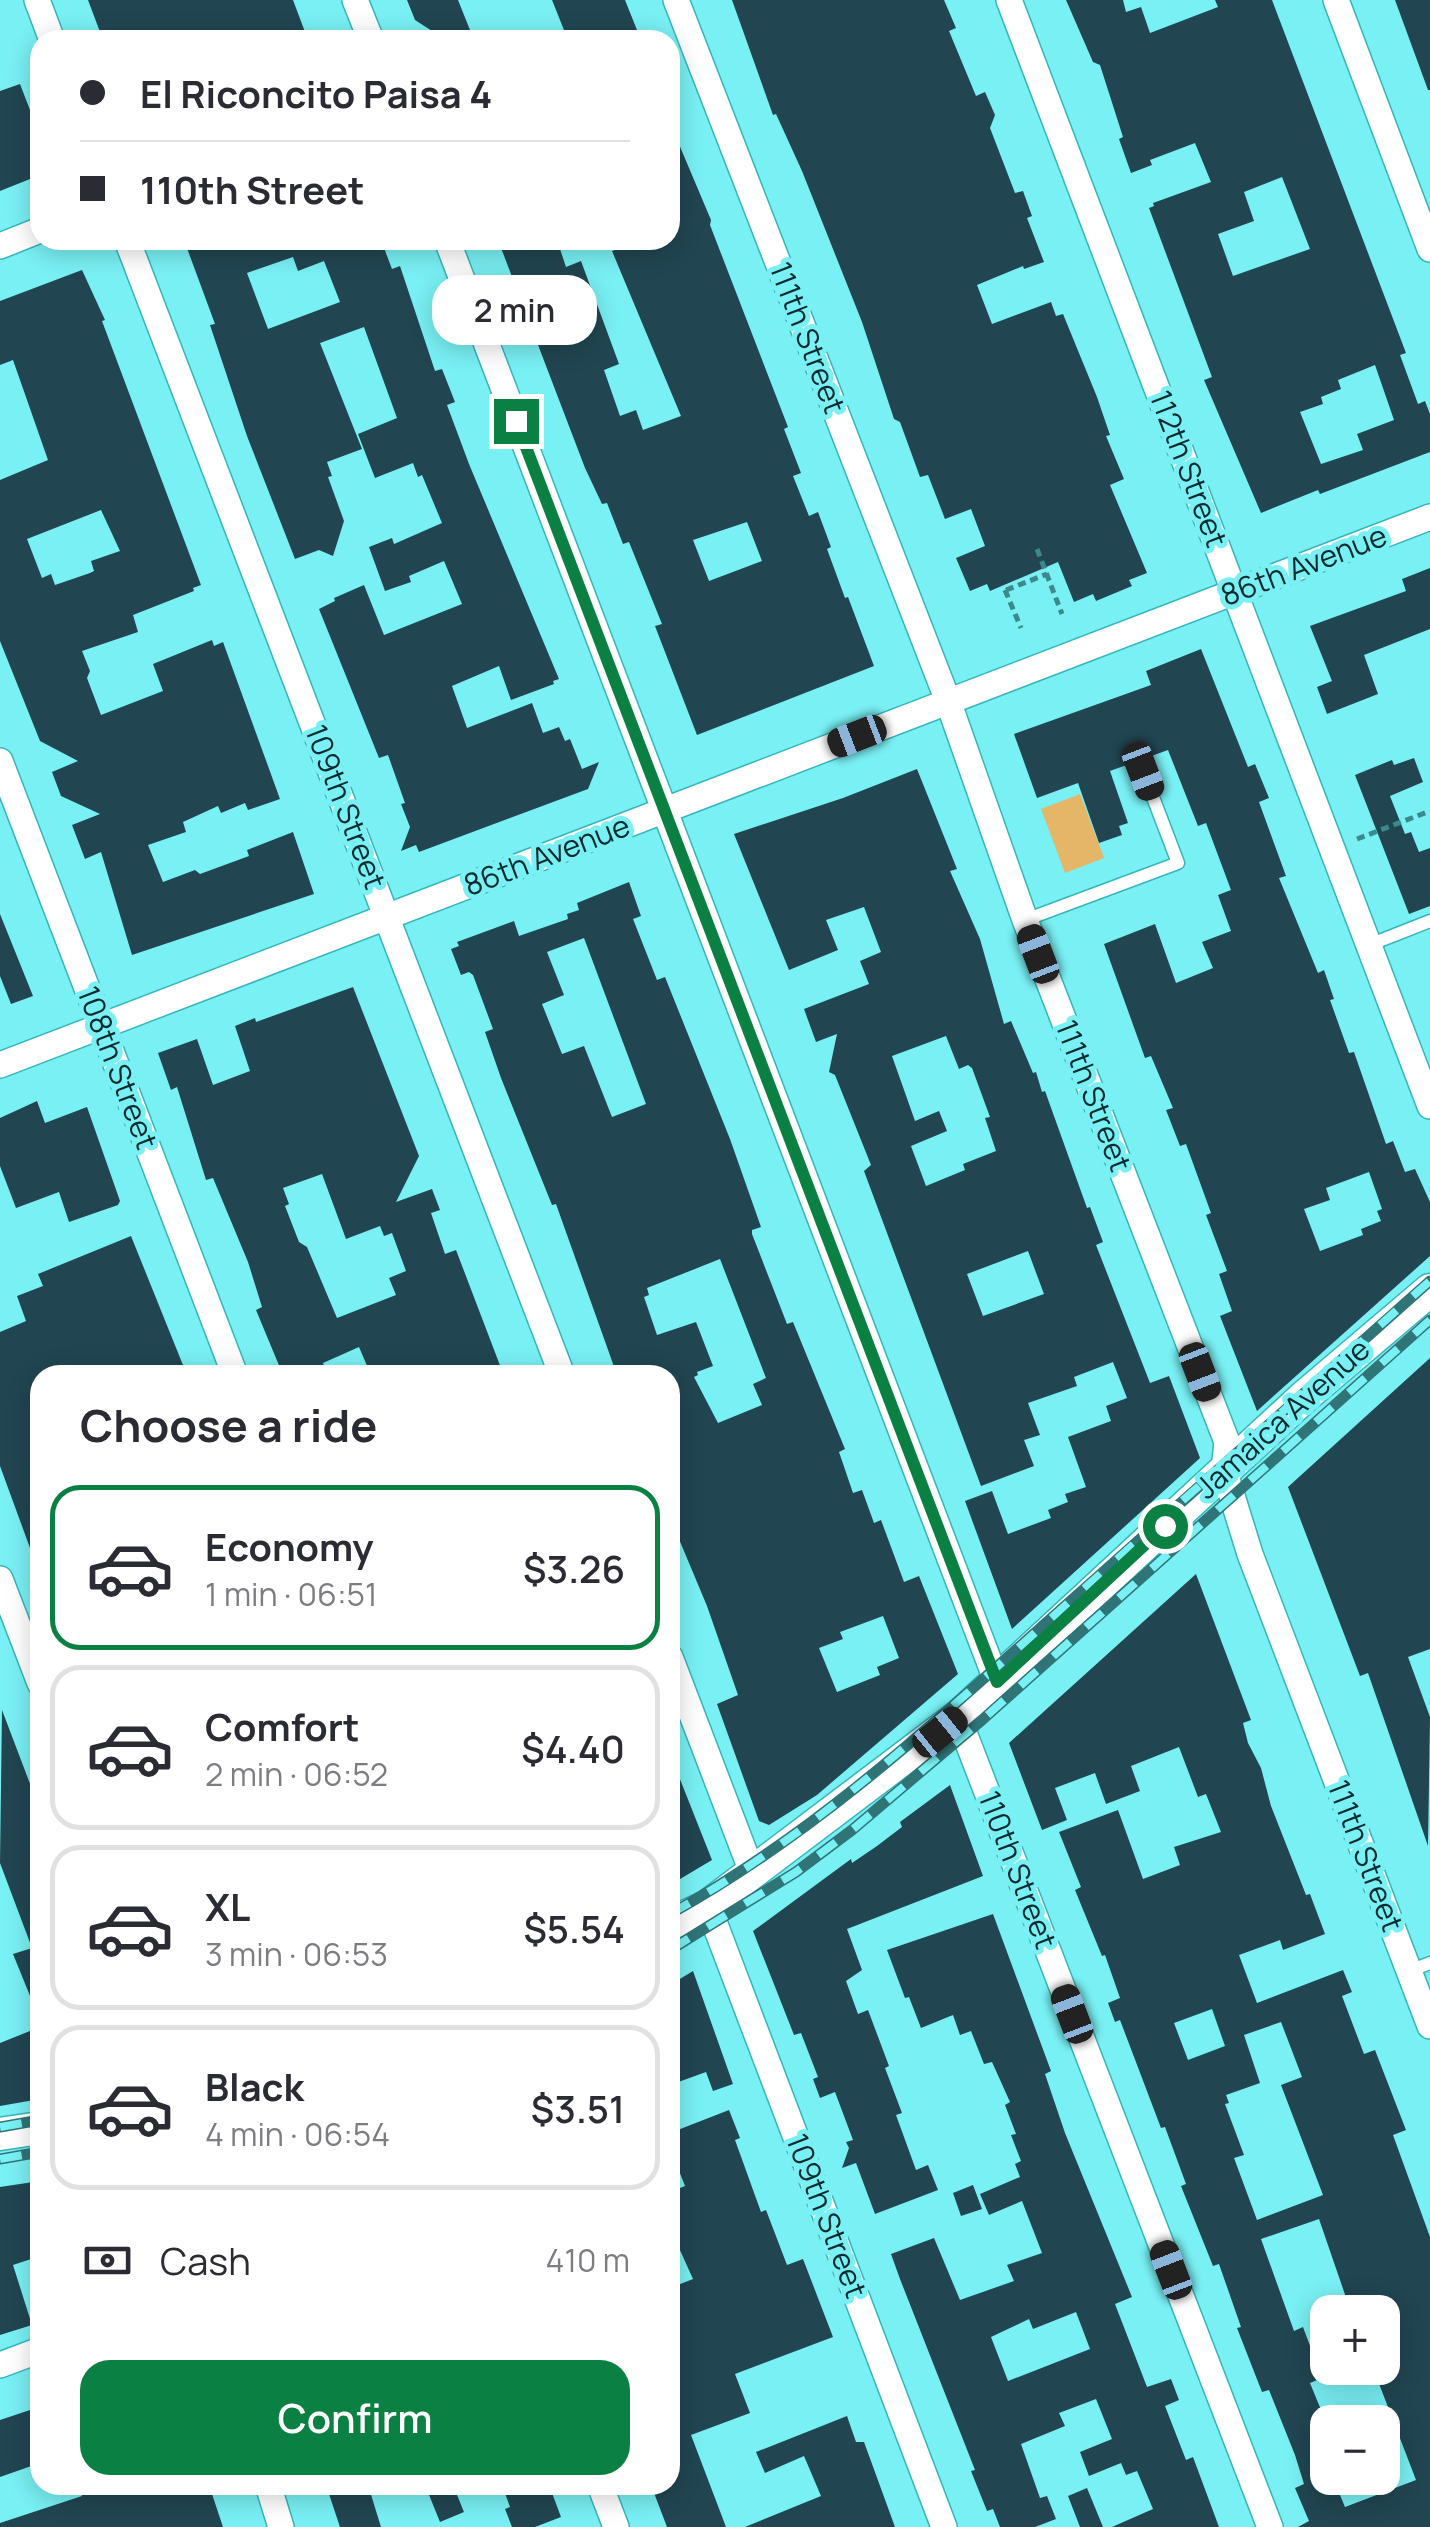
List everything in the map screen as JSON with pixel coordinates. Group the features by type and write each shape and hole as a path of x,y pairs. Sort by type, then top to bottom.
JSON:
{"main road":[{"name":"Jamaica Avenue","path":"680,1919 708,1906 958,1717 1224,1470 1430,1290"},
{"path":"0,2134 30,2130"}],"street":[{"path":"37,0 48,30"},
{"path":"356,0 367,30"},
{"name":"111th Street","path":"676,0 948,701 1025,920 1227,1442 1224,1470 1250,1554 1420,1967 1430,2026"},
{"name":"112th Street","path":"1009,0 1430,1106"},
{"path":"1336,0 1430,248"},
{"path":"0,246 30,234"},
{"name":"109th Street","path":"131,250 558,1365"},
{"path":"451,250 997,1682"},
{"name":"86th Avenue","path":"0,1065 1430,517"},
{"name":"108th Street","path":"0,761 231,1365"},
{"path":"0,1579 30,1657"},
{"path":"680,1683 752,1872"},
{"name":"110th Street","path":"958,1717 1270,2527"},
{"name":"109th Street","path":"708,1906 944,2527"},
{"path":"0,2365 30,2354"},
{"path":"271,2495 282,2527"},
{"path":"604,2495 616,2527"}],"lane":[{"path":"1025,920 1178,863 1143,771"},
{"path":"1369,945 1430,921"}],"path":[{"path":"1037,549 1062,614"},
{"path":"1021,628 1005,589 1047,574"},
{"path":"1357,839 1430,811"}],"shaded area":[{"path":"1080,794 1104,858 1065,873 1041,809"}],"building":[{"path":"88,0 293,0 304,30 99,30"},
{"path":"407,0 458,0 470,30 430,30 415,20"},
{"path":"552,0 625,0 637,30 564,30"},
{"path":"732,0 944,0 956,28 949,31 976,96 985,92 995,115 990,128 1015,193 1023,191 1032,216 1027,218 1044,262 1024,269 1023,266 977,285 992,324 1051,302 1056,316 1063,314 1097,397 1110,435 1106,436 1124,479 1110,485 1147,573 1129,580 1132,586 1096,601 1093,594 1074,602 1058,562 990,591 987,584 970,591 956,558 985,546 971,509 945,519 928,475 920,477 900,422 894,419 862,322 802,171 776,114 773,115"},
{"path":"1066,0 1123,0 1126,12 1141,7 1150,33 1218,7 1215,0 1272,0 1406,353 1400,355 1418,404 1425,401 1430,414 1430,452 1261,513 1204,380 1212,377 1149,208 1153,203 1211,182 1195,143 1150,160 1152,165 1131,173 1100,65 1093,62","holes":["1282,177 1310,249 1233,276 1218,234 1254,221 1244,192","1375,365 1394,420 1357,434 1363,450 1321,464 1300,412 1323,404 1321,397 1341,389 1338,380"]},
{"path":"1395,0 1430,0 1430,90 1428,90"},
{"path":"20,84 30,110 30,179 0,191 0,91"},
{"path":"680,147 788,427 784,429 801,473 793,476 809,516 818,512 831,547 827,549 874,666 697,735 655,626 662,624 629,542 623,544 607,503 602,504 585,468 502,250 560,250 566,267 581,261 619,364 604,370 620,416 636,410 643,430 681,416 612,251 680,250","holes":["747,522 762,561 709,581 693,540"]},
{"path":"188,250 385,250 392,269 400,266 435,371 442,369 455,402 447,405 469,464 559,679 511,700 499,666 452,686 467,728 532,703 543,733 559,727 565,741 570,739 582,769 599,762 588,789 419,852 416,845 401,851 410,827 401,804 405,803 388,755 379,758 319,609 364,585 384,635 462,604 444,561 409,576 411,582 385,591 369,547 392,538 394,544 442,523 413,463 375,478 358,434 397,418 364,327 320,343 362,449 327,462 332,476 328,477 344,521 333,556 319,550 295,559 247,436 210,325 215,324","holes":["293,257 298,271 324,261 340,302 268,329 247,273"]},
{"path":"82,270 105,320 102,321 201,585 133,615 138,632 82,651 101,715 163,691 153,664 212,640 214,646 223,642 280,799 248,810 245,803 221,813 218,806 183,822 186,832 148,845 163,882 195,870 200,874 249,856 247,850 293,832 314,894 132,955 101,852 85,859 72,825 100,814 61,796 52,772 78,761 40,741 0,641 0,480 48,460 13,360 0,365 0,301","holes":["101,510 120,551 91,561 94,571 55,585 51,574 42,578 27,539"]},
{"path":"1430,568 1430,629 1364,655 1378,694 1327,714 1317,687 1332,681 1310,626 1406,591 1402,579"},
{"path":"1201,649 1248,767 1255,764 1269,798 1259,802 1286,876 1279,878 1318,973 1324,970 1334,999 1330,1000 1349,1053 1354,1052 1386,1144 1393,1141 1405,1172 1415,1169 1430,1202 1430,1256 1257,1411 1220,1316 1232,1311 1219,1274 1227,1271 1206,1215 1211,1213 1186,1144 1180,1146 1166,1110 1173,1108 1151,1056 1145,1058 1104,944 1155,924 1176,983 1213,968 1202,942 1231,931 1218,895 1231,890 1206,823 1198,826 1168,750 1110,771 1128,823 1119,826 1122,835 1099,843 1078,783 1037,798 1014,734 1151,685 1146,671","holes":["1369,1172 1382,1209 1377,1211 1381,1221 1361,1229 1363,1235 1320,1251 1304,1209 1330,1200 1326,1188"]},
{"path":"1414,758 1423,782 1390,796 1405,834 1411,832 1419,852 1430,848 1430,906 1409,914 1355,775 1392,760 1394,765"},
{"path":"917,769 957,869 950,871 980,939 1004,1024 1011,1021 1042,1092 1045,1091 1103,1242 1096,1245 1150,1383 1169,1376 1200,1458 1012,1629 965,1501 992,1491 1008,1534 1051,1518 1048,1510 1068,1502 1065,1494 1086,1487 1068,1437 1111,1421 1106,1406 1127,1398 1113,1362 1074,1377 1077,1386 1028,1403 1040,1435 1024,1440 1034,1466 981,1486 864,1171 871,1165 835,1075 829,1072 837,1034 816,1042 804,1009 869,984 860,961 881,952 864,907 826,920 838,950 789,970 734,834","holes":["946,1036 959,1069 968,1065 972,1068 990,1117 985,1118 996,1151 963,1164 965,1170 926,1186 911,1146 947,1131 939,1111 915,1121 892,1056","1028,1251 1044,1294 983,1316 967,1274"]},
{"path":"629,882 641,916 633,919 657,980 665,977 730,1139 761,1227 752,1230 752,1234 787,1324 793,1322 845,1449 839,1452 853,1493 862,1490 874,1523 881,1520 904,1582 919,1576 958,1674 817,1795 769,1825 759,1821 717,1704 738,1695 680,1542 680,1365 613,1365 556,1204 552,1205 501,1078 485,1032 493,1029 473,975 461,975 451,949 459,946 457,942 514,921 519,936 568,919 567,914 579,910 577,903","holes":["584,938 646,1104 612,1117 584,1046 562,1054 542,1004 564,995 547,952","720,1259 766,1378 753,1384 762,1405 718,1423 694,1377 713,1366 696,1322 657,1335 644,1297 649,1295 647,1288","883,1616 899,1658 877,1667 880,1675 837,1692 819,1648 843,1639 840,1632"]},
{"path":"0,914 33,996 11,1004 0,976"},
{"path":"353,987 419,1156 396,1202 432,1189 440,1210 431,1213 445,1254 456,1250 500,1365 367,1365 359,1347 324,1365 279,1365 256,1310 262,1307 248,1262 213,1178 206,1180 177,1087 171,1090 158,1053 197,1039 213,1085 250,1071 235,1026 255,1018 256,1022","holes":["322,1174 346,1239 380,1226 384,1236 392,1233 406,1271 389,1278 396,1295 337,1318 307,1247 299,1242 285,1206 289,1204 283,1188"]},
{"path":"37,1101 45,1123 87,1107 120,1201 118,1205 69,1222 59,1192 16,1208 0,1166 0,1118"},
{"path":"131,1236 183,1365 30,1365 30,1548 0,1466 0,1332 26,1321 17,1296 43,1286 38,1274"},
{"path":"1430,1358 1430,1649 1408,1657 1430,1717 1428,1846 1368,1673 1360,1676 1288,1487"},
{"path":"1196,1574 1251,1720 1243,1723 1248,1743 1261,1768 1271,1806 1306,1895 1310,1894 1325,1934 1283,1950 1280,1940 1239,1955 1257,2003 1343,1970 1352,1992 1342,1996 1364,2054 1375,2050 1406,2130 1393,2135 1430,2237 1430,2527 1298,2527 1309,2521 1295,2488 1304,2484 1295,2455 1269,2390 1262,2392 1237,2328 1241,2327 1219,2264 1213,2266 1181,2186 1186,2184 1165,2127 1161,2128 1120,2020 1115,2022 1108,2003 1120,1998 1075,1890 1081,1887 1059,1832 1118,1810 1143,1879 1180,1865 1174,1847 1221,1832 1206,1794 1198,1797 1179,1747 1131,1766 1140,1791 1106,1804 1095,1773 1055,1788 1067,1820 1042,1830 1009,1743","holes":["1212,2009 1225,2046 1188,2060 1174,2023","1281,2022 1302,2077 1281,2085 1323,2195 1257,2220 1234,2158 1244,2155 1225,2104 1229,2103 1226,2095 1260,2083 1244,2035"]},
{"path":"2,1710 30,1784 30,1943 0,1863"},
{"path":"680,1779 712,1860 680,1879"},
{"path":"950,1785 983,1876 847,1929 862,1970 846,1981 858,2014 868,2010 889,2066 885,2068 902,2113 896,2115 916,2170 928,2165 938,2190 875,2214 856,2163 842,2168 849,2148 846,2142 853,2140 835,2092 820,2098 813,2079 818,2077 801,2033 794,2035 753,1931 851,1859 852,1863 877,1846 902,1827 900,1822"},
{"path":"993,1914 1051,2071 1045,2074 1065,2133 1132,2297 1115,2304 1147,2387 1171,2379 1179,2400 1165,2406 1186,2460 1193,2457 1219,2527 1112,2527 1153,2509 1137,2471 1126,2475 1121,2463 1089,2476 1080,2452 1112,2439 1096,2399 1059,2413 1065,2426 1021,2444 1040,2498 1047,2496 1056,2519 1035,2527 1000,2527 993,2509 987,2511 971,2471 975,2470 891,2254 934,2238 960,2300 1014,2281 1007,2265 1042,2253 1022,2201 989,2215 980,2194 1020,2177 1015,2164 1021,2161 1011,2135 1016,2134 1005,2105 1010,2102 992,2062 984,2064 971,2031 960,2035 953,2015 921,2028 887,1950","holes":["1076,2312 1090,2349 1008,2381 991,2337 1029,2319 1033,2329"]},
{"path":"30,1949 30,1996 13,1954"},
{"path":"693,1971 733,2084 713,2091 706,2072 680,2081 680,1979"},
{"path":"30,2031 30,2101 0,2106 0,2043"},
{"path":"729,2110 740,2138 735,2140 761,2212 766,2210 787,2265 803,2259 833,2337 735,2374 750,2413 691,2435 726,2527 667,2527 655,2495 680,2495 680,2284 693,2279 680,2250 680,2188 685,2186 680,2173 680,2129"},
{"path":"30,2182 30,2259 13,2265 30,2326 0,2335 0,2187"},
{"path":"973,2185 982,2209 961,2216 953,2193"},
{"path":"30,2410 30,2466 0,2477 0,2420"},
{"path":"847,2416 856,2442 864,2442 895,2527 745,2527 821,2496 804,2456 765,2473 756,2452"},
{"path":"1087,2488 1103,2527 1080,2527 1068,2496"},
{"path":"212,2495 223,2527 0,2527 0,2523 82,2496"},
{"path":"329,2495 371,2495 381,2527 340,2527"},
{"path":"429,2495 457,2495 464,2512 440,2522"},
{"path":"506,2495 553,2495 561,2517 535,2527 512,2527 505,2509 510,2507"}],"railway":[{"path":"680,1908 775,1848 872,1775 1430,1281"},
{"path":"680,1944 796,1872 852,1830 982,1720 1430,1320"},
{"path":"0,2127 30,2122"},
{"path":"0,2159 30,2154"}],"route":[{"path":"516,421 997,1682 1165,1526"}]}
